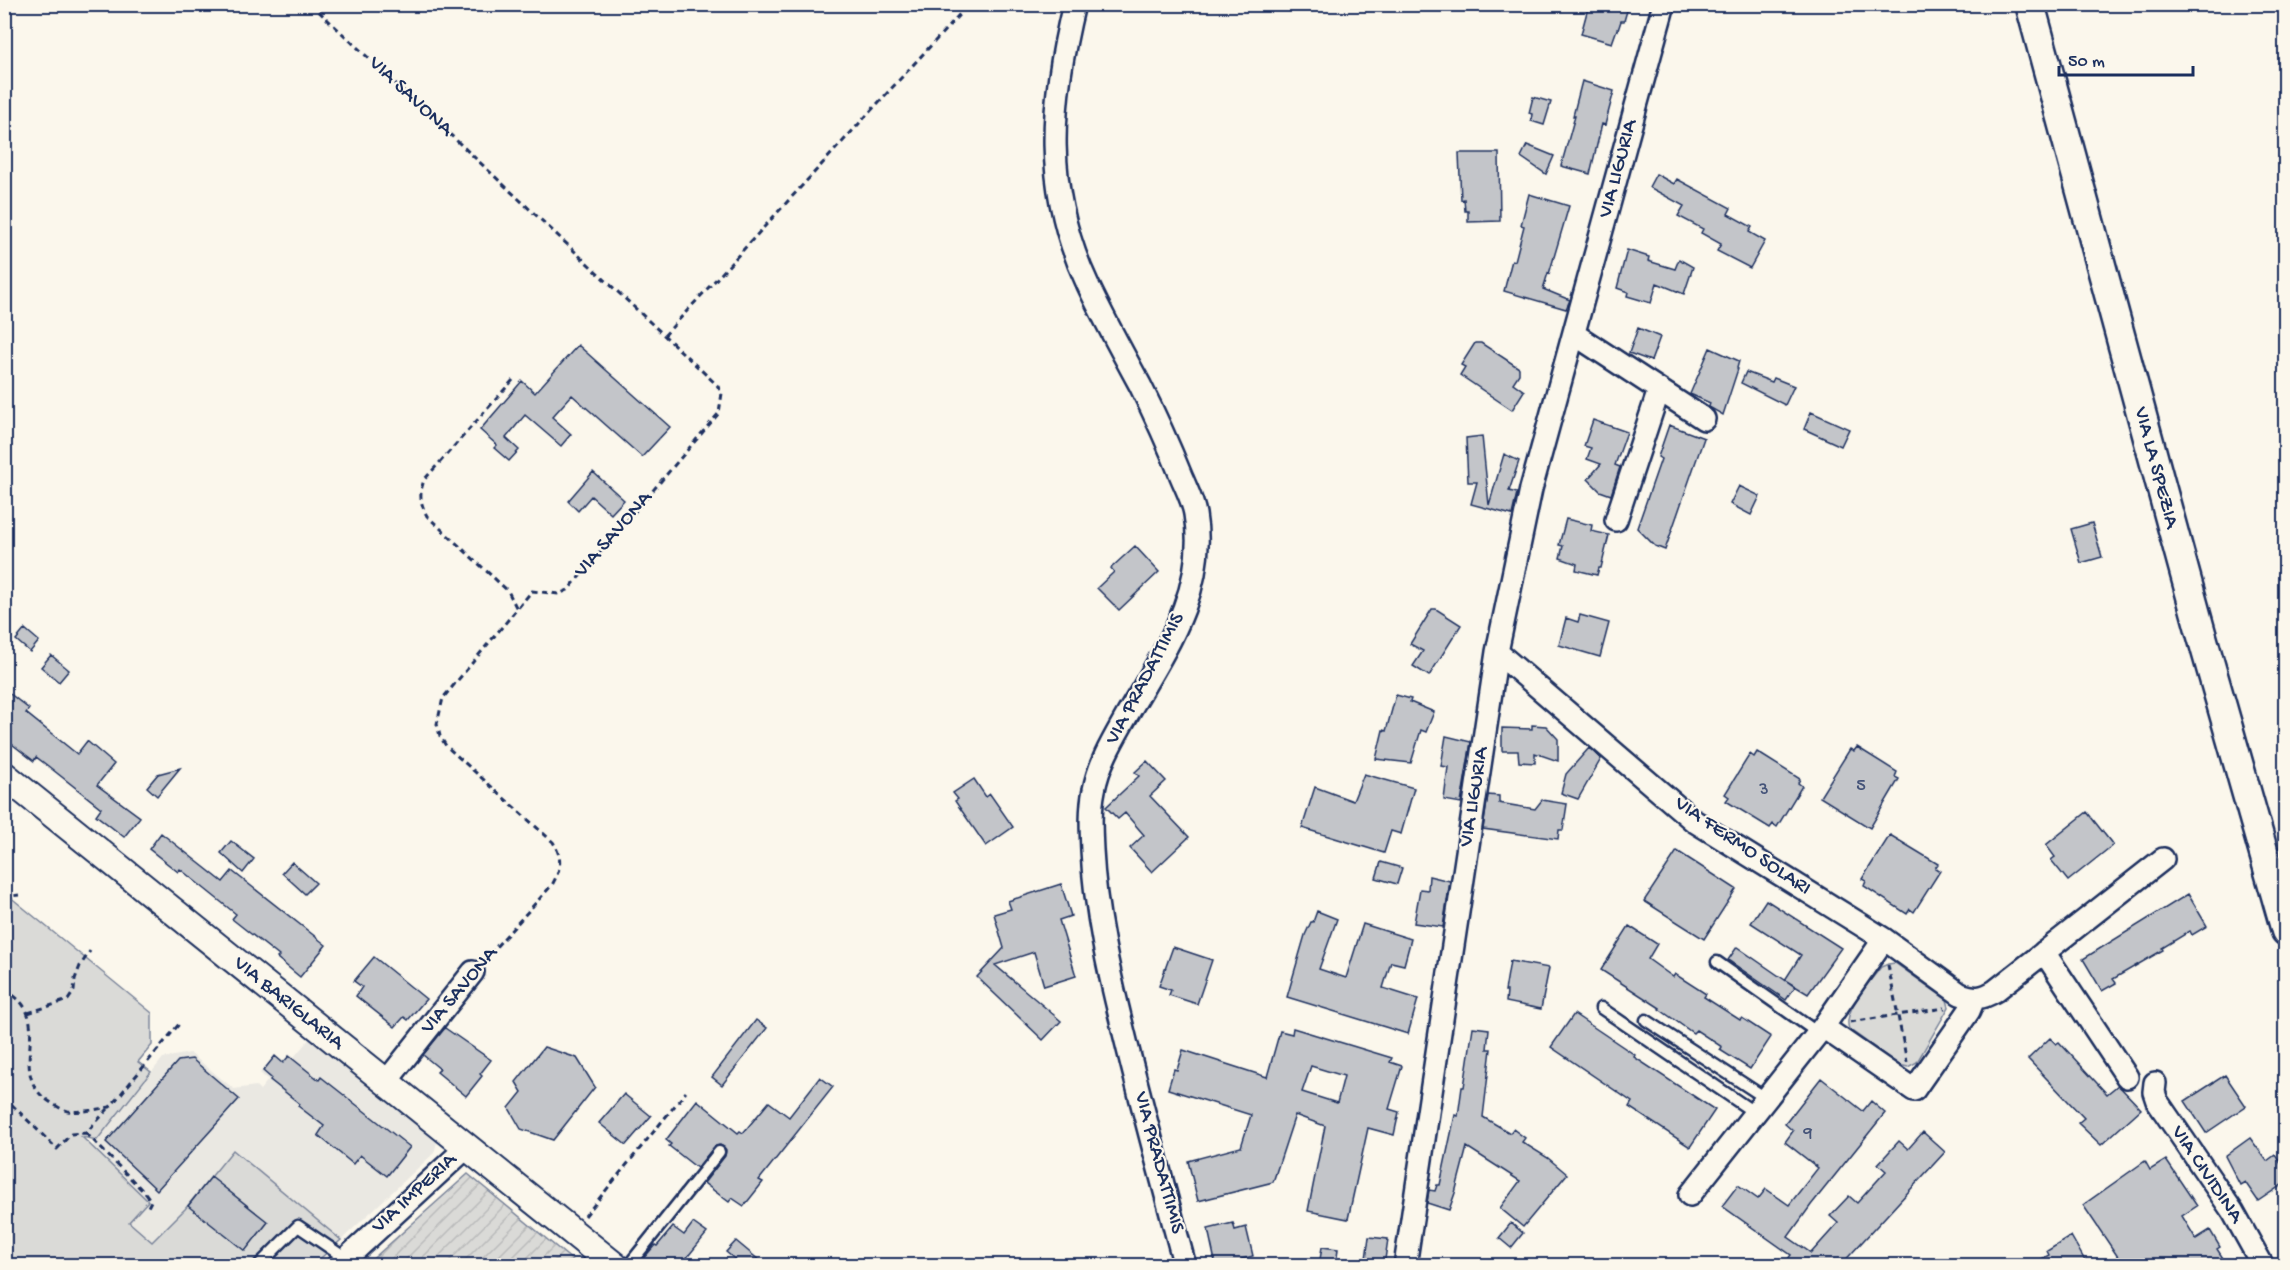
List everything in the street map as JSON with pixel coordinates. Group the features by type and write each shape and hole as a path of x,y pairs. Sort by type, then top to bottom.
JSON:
{"main road":[{"name":"VIA LA SPEZIA","path":"2030,4 2201,633 2286,931"}],"street":[{"name":"VIA PRADATTIMIS","path":"1074,4 1055,101 1054,146 1059,189 1068,233 1087,282 1173,455 1194,508 1199,540 1195,576 1182,616 1163,654 1109,746 1093,792 1092,813 1093,873 1097,910 1109,972 1185,1266"},
{"name":"VIA LIGURIA","path":"1405,1266 1497,652 1532,489 1664,4"},
{"path":"1575,334 1704,419"},
{"path":"1616,520 1659,390"},
{"name":"VIA FERMO SOLARI","path":"1497,652 1694,821 1884,939 1960,994 1974,999"},
{"name":"VIA BARIGLARIA","path":"4,775 615,1266"},
{"path":"1821,1030 1914,1090 1970,1011 1974,999 1986,997 1995,991 2163,859"},
{"path":"1690,1195 1821,1030 1884,939"},
{"path":"2044,952 2127,1077"},
{"name":"VIA SAVONA","path":"386,1082 473,972"},
{"name":"VIA CIVIDINA","path":"2155,1083 2154,1092 2157,1101 2233,1212 2263,1266"},
{"name":"VIA IMPERIA","path":"341,1262 467,1147"}],"lane":[{"path":"1717,962 1821,1030"},
{"path":"1600,1008 1761,1106"},
{"path":"1646,1020 1761,1106"},
{"path":"628,1266 719,1152"},
{"path":"258,1266 298,1226 341,1262"}],"path":[{"name":"VIA SAVONA","path":"311,4 717,385 722,393 719,413 568,590 559,594 532,591 443,698 437,724 446,746 553,842 559,852 561,862 559,873 552,885 473,972"},
{"path":"664,336 969,4"},
{"path":"513,380 424,480 420,492 421,506 427,516 508,591 517,609"},
{"path":"4,897 20,895"},
{"path":"27,1013 68,1000 74,991 80,966 90,951"},
{"path":"1888,964 1908,1067"},
{"path":"4,990 19,999 27,1013 32,1029 28,1064 31,1080 39,1093 50,1102 68,1111 110,1107"},
{"path":"1846,1023 1949,1007"},
{"path":"4,1097 57,1149 72,1134 86,1133 180,1023"},
{"path":"573,1232 686,1092"},
{"path":"86,1133 146,1194 151,1201 147,1209"}],"shaded area":[{"path":"9,896 152,1013 152,1045 138,1062 151,1072 97,1140 82,1137 148,1201 129,1222 152,1242 185,1209 233,1150 341,1240 313,1265 5,1266 4,901"},
{"path":"1895,963 1947,1000 1949,1007 1917,1062 1908,1067 1899,1065 1849,1029 1848,1022 1853,1005 1881,967"},
{"path":"311,1037 437,1142 434,1153 341,1240 234,1150 184,1209 152,1242 129,1222 148,1202 92,1147 163,1058 190,1053 234,1089 256,1086 260,1090 268,1080 260,1073 275,1055 283,1061 289,1054 294,1057"},
{"path":"468,1174 578,1265 366,1265"}],"building":[{"path":"1592,4 1629,4 1624,21 1621,21 1612,43 1581,34 1588,8 1591,9"},
{"path":"1582,81 1614,91 1605,125 1602,124 1590,174 1561,166"},
{"path":"1533,97 1551,102 1544,125 1531,121 1532,114 1529,113"},
{"path":"1527,145 1554,156 1546,174 1521,157"},
{"path":"1459,153 1499,153 1500,221 1468,222 1468,211 1465,211 1464,199 1461,200"},
{"path":"1656,174 1674,184 1677,179 1731,208 1728,214 1752,227 1749,232 1765,241 1750,268 1717,251 1721,244 1701,233 1703,229 1678,216 1684,206 1649,187"},
{"path":"1529,194 1569,206 1543,289 1570,300 1566,309 1504,291 1512,260 1515,261"},
{"path":"1627,250 1649,257 1648,261 1675,269 1679,259 1693,267 1684,294 1657,283 1651,303 1627,296 1628,292 1617,288"},
{"path":"1638,328 1660,337 1651,361 1629,353"},
{"path":"1475,343 1481,343 1519,368 1519,374 1513,383 1524,391 1512,410 1460,375 1465,367 1461,365"},
{"path":"578,345 670,427 642,457 572,395 552,417 571,434 561,446 525,415 506,438 519,450 509,461 494,448 497,445 480,430 522,381 535,393"},
{"path":"1710,348 1739,361 1723,415 1709,407 1710,403 1690,394"},
{"path":"1746,372 1772,382 1774,378 1794,386 1785,405 1741,383"},
{"path":"1811,412 1849,429 1841,446 1804,429"},
{"path":"1593,420 1627,432 1615,465 1620,467 1611,495 1600,491 1588,479 1601,464 1587,459 1591,448 1584,446"},
{"path":"1669,425 1704,438 1665,550 1655,546 1637,528 1661,459 1658,457"},
{"path":"1482,436 1489,505 1504,454 1519,461 1509,491 1517,493 1512,515 1471,504 1477,482 1468,482 1466,438"},
{"path":"593,472 624,500 611,514 591,496 578,511 568,501"},
{"path":"1739,486 1760,496 1751,515 1730,504"},
{"path":"1566,519 1592,525 1591,531 1609,535 1601,568 1597,575 1576,570 1577,564 1560,558 1563,546 1559,545"},
{"path":"2092,523 2102,557 2081,563 2071,529"},
{"path":"1135,546 1159,572 1119,610 1097,588 1114,572 1111,568"},
{"path":"1432,609 1436,609 1461,625 1429,676 1413,666 1423,651 1410,644"},
{"path":"1580,615 1609,623 1600,657 1559,645 1566,618 1578,622"},
{"path":"25,629 39,641 30,652 16,640"},
{"path":"51,655 69,670 59,682 41,667"},
{"path":"4,689 29,709 26,713 77,754 87,741 114,764 97,785 140,817 124,837 96,815 101,808 36,757 34,761 4,738"},
{"path":"1396,695 1411,699 1410,702 1434,712 1426,732 1421,730 1411,763 1376,759 1383,730 1386,731"},
{"path":"1532,725 1546,726 1558,739 1558,761 1535,753 1535,763 1519,762 1518,751 1502,751 1502,728 1532,729"},
{"path":"1446,736 1471,742 1461,803 1444,800 1448,767 1441,766"},
{"path":"1857,747 1897,772 1895,777 1899,779 1870,828 1820,797 1850,749 1854,751"},
{"path":"1589,748 1601,759 1578,799 1561,793 1566,774"},
{"path":"1757,752 1800,779 1798,783 1802,786 1777,827 1773,824 1770,828 1726,801 1729,797 1725,794 1750,754 1754,757"},
{"path":"1147,761 1166,781 1150,796 1189,837 1152,872 1130,848 1144,835 1125,813 1118,819 1106,807 1139,776 1135,772"},
{"path":"180,768 157,796 147,787 158,774"},
{"path":"1364,774 1414,788 1401,834 1391,831 1384,853 1302,828 1315,787 1353,801"},
{"path":"974,779 986,797 990,794 1013,827 986,846 955,801 958,799 953,793"},
{"path":"1488,795 1499,796 1499,803 1535,809 1542,800 1567,804 1563,830 1559,830 1558,839 1483,829"},
{"path":"2087,812 2113,845 2068,881 2051,860 2055,857 2046,845"},
{"path":"161,833 223,882 232,871 326,945 300,977 277,958 279,956 232,919 236,914 180,869 178,872 149,849"},
{"path":"1890,835 1938,864 1935,868 1940,871 1914,912 1910,909 1907,914 1864,886 1866,881 1862,879"},
{"path":"231,841 254,859 243,873 221,853"},
{"path":"1677,851 1736,889 1704,939 1644,901"},
{"path":"292,862 316,883 305,894 282,873"},
{"path":"1381,862 1402,868 1397,884 1376,878"},
{"path":"1429,876 1450,881 1443,927 1414,923 1420,889 1428,890"},
{"path":"1061,884 1071,916 1059,920 1076,976 1044,986 1034,952 995,965 1061,1021 1043,1040 977,977 1004,948 994,914 1011,909 1008,901"},
{"path":"2188,894 2207,926 2192,935 2190,931 2162,948 2163,950 2113,979 2116,983 2102,991 2083,959"},
{"path":"1766,900 1841,948 1808,994 1785,980 1801,955 1751,923"},
{"path":"1317,911 1337,919 1319,969 1346,978 1363,924 1411,939 1404,965 1391,962 1383,988 1418,999 1408,1034 1287,997 1305,935"},
{"path":"1629,926 1657,944 1648,959 1673,977 1675,974 1706,994 1704,997 1740,1020 1742,1018 1771,1037 1750,1069 1720,1050 1722,1047 1696,1030 1693,1033 1660,1008 1601,970"},
{"path":"1173,947 1212,960 1197,1004 1169,995 1171,990 1159,986"},
{"path":"1737,947 1795,987 1786,1000 1728,960"},
{"path":"374,957 426,999 408,1020 404,1017 395,1027 356,996 362,987 354,981"},
{"path":"1510,961 1549,968 1541,1009 1506,1002 1507,991 1505,991"},
{"path":"1574,1014 1715,1110 1690,1147 1629,1107 1632,1102 1551,1047"},
{"path":"756,1020 767,1028 722,1085 712,1077"},
{"path":"1473,1027 1489,1029 1487,1049 1491,1049 1483,1117 1510,1133 1513,1129 1525,1138 1522,1142 1548,1158 1567,1174 1523,1227 1500,1208 1520,1181 1467,1147 1449,1210 1427,1203 1429,1190 1435,1191 1437,1185 1440,1185 1455,1115 1458,1116"},
{"path":"445,1028 491,1060 466,1096 437,1072 440,1069 423,1055"},
{"path":"1293,1028 1392,1058 1390,1062 1402,1066 1389,1109 1399,1112 1394,1135 1368,1128 1348,1219 1308,1211 1325,1126 1295,1115 1273,1182 1198,1201 1188,1161 1241,1147 1251,1115 1168,1089 1183,1050 1267,1077 1280,1031 1292,1034","holes":["1311,1066 1344,1076 1337,1103 1302,1092"]},
{"path":"2050,1038 2056,1044 2059,1042 2107,1094 2118,1085 2141,1109 2101,1145 2078,1123 2084,1118 2028,1059"},
{"path":"544,1047 577,1058 595,1087 553,1140 521,1129 509,1108 522,1092 516,1082"},
{"path":"275,1056 283,1063 289,1056 319,1080 321,1077 410,1147 387,1176 360,1155 353,1164 318,1135 324,1126 298,1106 300,1104 270,1080 271,1078 263,1071"},
{"path":"192,1059 239,1099 157,1190 106,1142 178,1061"},
{"path":"2225,1075 2246,1106 2206,1133 2185,1101"},
{"path":"820,1077 833,1087 759,1180 763,1182 744,1206 732,1198 729,1202 704,1183 725,1156 724,1147 720,1145 714,1147 697,1168 669,1146 671,1144 666,1140 697,1100 738,1133 740,1131 743,1133 769,1102 789,1117"},
{"path":"1821,1078 1863,1111 1871,1101 1885,1113 1788,1237 1811,1253 1838,1223 1830,1216 1849,1196 1857,1203 1886,1171 1878,1164 1899,1141 1908,1149 1923,1132 1945,1152 1840,1266 1797,1266 1788,1259 1791,1255 1722,1206 1738,1185 1758,1199 1766,1189 1789,1205 1818,1168 1785,1142 1793,1131 1785,1124"},
{"path":"624,1094 651,1116 626,1145 599,1123"},
{"path":"2250,1138 2267,1161 2275,1155 2286,1171 2286,1182 2258,1201 2245,1182 2240,1185 2225,1156"},
{"path":"2166,1160 2197,1206 2182,1216 2196,1239 2210,1230 2220,1247 2217,1249 2228,1266 2124,1266 2083,1205 2145,1161 2150,1170"},
{"path":"211,1177 268,1222 245,1251 188,1206"},
{"path":"693,1223 707,1233 680,1266 651,1266 643,1259 673,1227 684,1235"},
{"path":"1233,1223 1235,1230 1246,1227 1253,1256 1242,1259 1244,1266 1216,1266 1208,1229"},
{"path":"1511,1223 1523,1233 1511,1248 1499,1238"},
{"path":"2071,1236 2088,1266 2029,1266 2049,1255 2047,1251"},
{"path":"1369,1237 1388,1239 1384,1266 1365,1266"},
{"path":"736,1241 766,1266 743,1266 726,1252"},
{"path":"1322,1247 1338,1249 1336,1266 1319,1266"}]}
